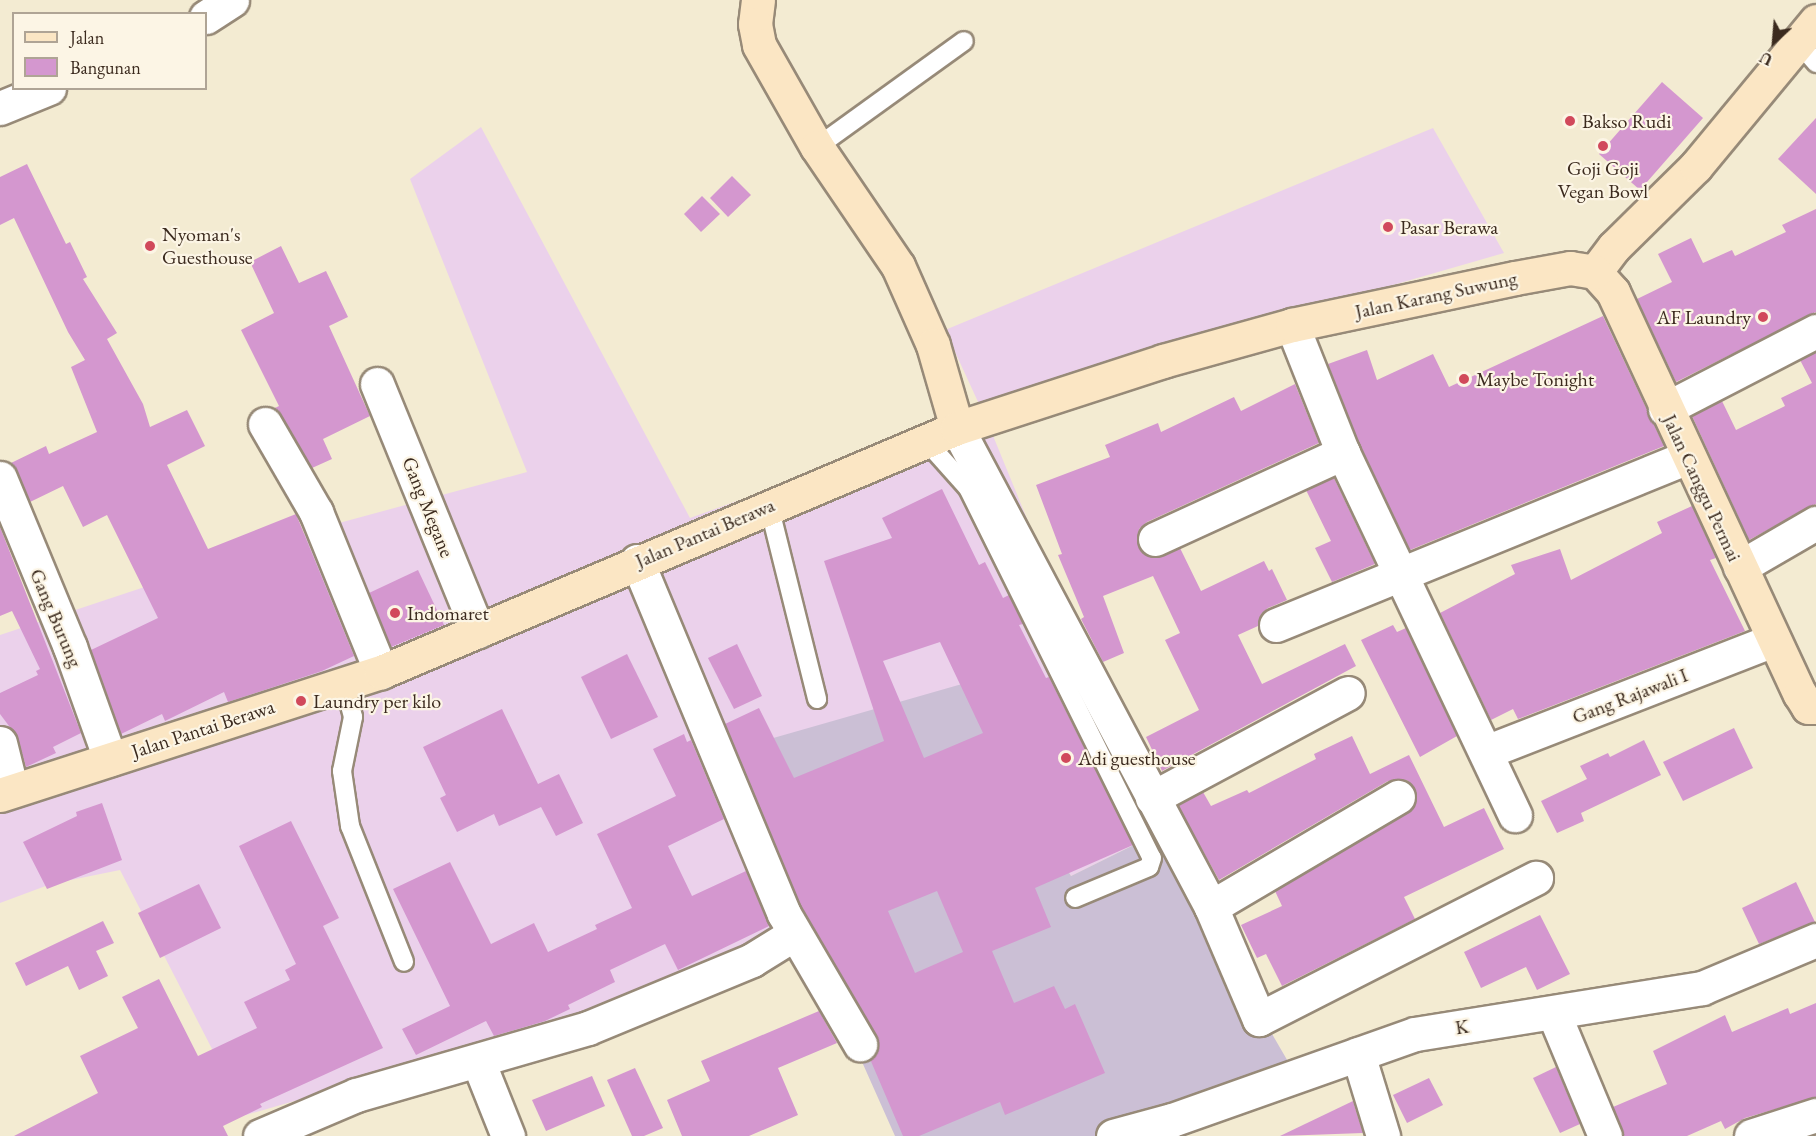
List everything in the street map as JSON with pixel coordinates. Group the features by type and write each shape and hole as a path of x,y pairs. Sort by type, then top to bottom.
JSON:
{"street":[{"path":"207,16 232,0"},
{"path":"758,0 755,24 759,45 818,147 898,266 933,345 957,428 1211,907 1259,1019 1536,878"},
{"path":"1595,272 1614,246 1696,166 1810,42"},
{"path":"0,108 44,90"},
{"name":"Jalan Karang Suwung","path":"957,428 1162,361 1292,325 1569,268 1595,272"},
{"name":"Jalan Canggu Permai","path":"1595,272 1612,292 1773,640 1813,713"},
{"path":"1292,325 1344,453 1515,815"},
{"path":"1665,409 1816,332"},
{"name":"Gang Megane","path":"378,384 478,631"},
{"path":"265,424 316,512 381,672"},
{"name":"Jalan Pantai Berawa","path":"6,793 381,672 637,561 957,428"},
{"path":"1155,539 1344,453"},
{"path":"1276,625 1688,458"},
{"name":"Gang Burung","path":"0,478 70,647 110,759"},
{"path":"1740,567 1816,523"},
{"path":"637,561 794,934 860,1044"},
{"name":"Gang Rajawali I","path":"1486,752 1773,640"},
{"path":"1152,798 1348,693"},
{"path":"0,743 6,793"},
{"path":"1211,907 1398,797"},
{"path":"260,1136 356,1095 588,1028 752,960 794,934"},
{"name":"K","path":"1113,1136 1175,1128 1358,1054 1415,1034 1554,1014 1702,988 1816,940"},
{"path":"1554,1014 1605,1136"},
{"path":"1358,1054 1383,1136"},
{"path":"478,1061 508,1136"},
{"path":"1751,1136 1816,1116"}],"lane":[{"path":"818,147 964,41"},
{"path":"926,441 968,488 1152,858 1149,867 1075,898"},
{"path":"769,506 817,699"},
{"path":"344,683 353,717 342,771 350,826 404,962"}],"shaded area":[{"path":"481,127 690,518 876,451 979,404 945,330 1433,128 1504,253 980,404 1156,834 1071,876 962,684 801,928 556,1025 246,1115 120,870 51,884 0,903 0,635 328,526 527,472 410,179"},
{"path":"962,684 1071,876 1156,834 1297,1077 1096,1129 1097,1136 895,1136 724,752"}],"building":[{"path":"1662,82 1703,118 1640,190 1599,154"},
{"path":"1816,118 1816,194 1778,159"},
{"path":"27,164 66,244 70,242 87,277 83,279 117,333 107,339 143,404 150,427 187,410 205,446 167,465 208,549 296,514 354,656 322,671 228,702 224,692 165,721 162,714 121,734 91,650 158,618 107,515 83,527 63,486 30,502 11,463 46,446 49,454 97,432 71,367 85,360 68,332 14,218 0,225 0,177"},
{"path":"732,176 751,195 728,217 710,198"},
{"path":"702,196 720,214 701,232 684,214"},
{"path":"1816,209 1816,312 1676,382 1637,299 1672,282 1658,254 1691,238 1703,263 1732,250 1735,256 1786,232 1782,225"},
{"path":"281,246 299,283 326,271 348,317 329,326 370,416 323,439 332,459 312,468 275,408 279,406 241,330 274,313 250,262"},
{"path":"1603,316 1664,446 1410,550 1360,446 1328,364 1367,350 1377,380 1433,354 1449,387"},
{"path":"1816,352 1816,504 1749,540 1692,416 1722,401 1736,430 1785,406 1781,398 1812,383 1800,360"},
{"path":"1295,384 1319,443 1147,522 1139,529 1138,546 1154,558 1180,548 1201,591 1264,561 1269,571 1272,569 1287,600 1268,608 1261,614 1258,626 1238,635 1262,684 1345,644 1356,666 1162,771 1146,737 1199,710 1165,640 1180,633 1153,576 1103,596 1124,653 1103,662 1081,619 1084,617 1058,555 1062,554 1036,485 1110,457 1105,445 1158,423 1161,432 1234,397 1241,411"},
{"path":"1334,478 1375,564 1332,582 1315,548 1331,541 1306,490"},
{"path":"942,489 979,565 985,562 1003,598 1009,595 1023,624 1019,625 1046,678 1049,677 1133,845 1035,888 1051,927 992,951 1014,1003 1054,986 1065,1009 1075,1004 1105,1073 1005,1115 1000,1102 919,1136 903,1136 870,1059 879,1044 876,1035 801,906 725,724 759,708 794,778 884,741 824,561 892,538 882,518","holes":["940,642 983,733 924,758 883,661","937,891 963,952 915,973 888,911"]},
{"path":"1692,506 1716,558 1710,560 1745,631 1518,719 1513,709 1491,720 1440,613 1515,574 1511,565 1560,549 1571,580 1662,533 1657,522"},
{"path":"0,527 81,733 53,747 56,753 26,767 18,738 0,714 0,693 38,675 36,671 40,669 12,611 0,616"},
{"path":"418,570 444,625 391,647 369,593"},
{"path":"1393,625 1397,632 1406,628 1457,736 1420,757 1361,640"},
{"path":"737,644 762,696 734,709 708,658"},
{"path":"627,654 658,717 611,739 581,677"},
{"path":"502,709 538,784 559,774 583,823 556,836 541,807 499,826 494,814 457,832 440,798 446,795 423,747"},
{"path":"1734,728 1753,768 1683,801 1663,762"},
{"path":"684,734 687,742 691,740 724,819 668,846 692,896 746,871 769,926 678,970 665,944 610,970 615,982 568,1005 570,1009 545,1021 494,1036 486,1021 416,1055 402,1029 450,1006 393,889 450,862 491,944 534,923 548,952 597,929 595,925 632,908 597,834 676,796 653,749"},
{"path":"1352,736 1370,774 1409,755 1444,827 1484,808 1504,849 1404,897 1415,919 1282,986 1266,954 1257,958 1241,925 1282,906 1275,891 1408,813 1417,797 1414,788 1407,780 1388,781 1219,880 1178,806 1203,792 1211,806 1247,790 1249,793 1316,759 1314,754"},
{"path":"1644,740 1661,775 1581,813 1584,821 1557,833 1541,801 1587,779 1580,766 1608,753 1610,757"},
{"path":"102,803 122,860 47,889 23,842 77,816 76,812"},
{"path":"291,821 339,918 323,926 383,1048 260,1104 262,1107 223,1126 228,1136 14,1136 98,1093 80,1056 138,1028 122,997 159,979 198,1056 257,1028 244,1002 290,980 285,970 296,964 239,846"},
{"path":"1796,882 1815,922 1759,944 1742,908"},
{"path":"199,884 221,928 160,958 138,913"},
{"path":"1540,915 1570,974 1537,990 1526,967 1481,988 1464,952"},
{"path":"103,921 114,943 96,951 108,976 79,990 68,966 26,986 15,963"},
{"path":"1816,1003 1816,1097 1745,1118 1725,1129 1721,1121 1687,1136 1623,1136 1613,1107 1667,1084 1653,1051 1725,1015 1732,1032 1788,1008 1790,1014"},
{"path":"819,1011 837,1043 778,1068 798,1115 749,1136 682,1136 667,1100 710,1081 701,1061"},
{"path":"1556,1067 1580,1124 1560,1133 1533,1078"},
{"path":"635,1068 663,1128 644,1136 632,1136 607,1080"},
{"path":"592,1076 605,1106 546,1131 532,1100"},
{"path":"1429,1078 1443,1105 1407,1123 1393,1095"},
{"path":"1353,1101 1363,1133 1280,1136"}],"place":[{"name":"Bakso Rudi","path":"1570,121"},
{"name":"Goji Goji Vegan Bowl","path":"1603,146"},
{"name":"Pasar Berawa","path":"1388,227"},
{"name":"Nyoman's Guesthouse","path":"150,246"},
{"name":"AF Laundry","path":"1763,317"},
{"name":"Maybe Tonight","path":"1464,379"},
{"name":"Indomaret","path":"395,613"},
{"name":"Laundry per kilo","path":"301,701"},
{"name":"Adi guesthouse","path":"1066,758"}]}
